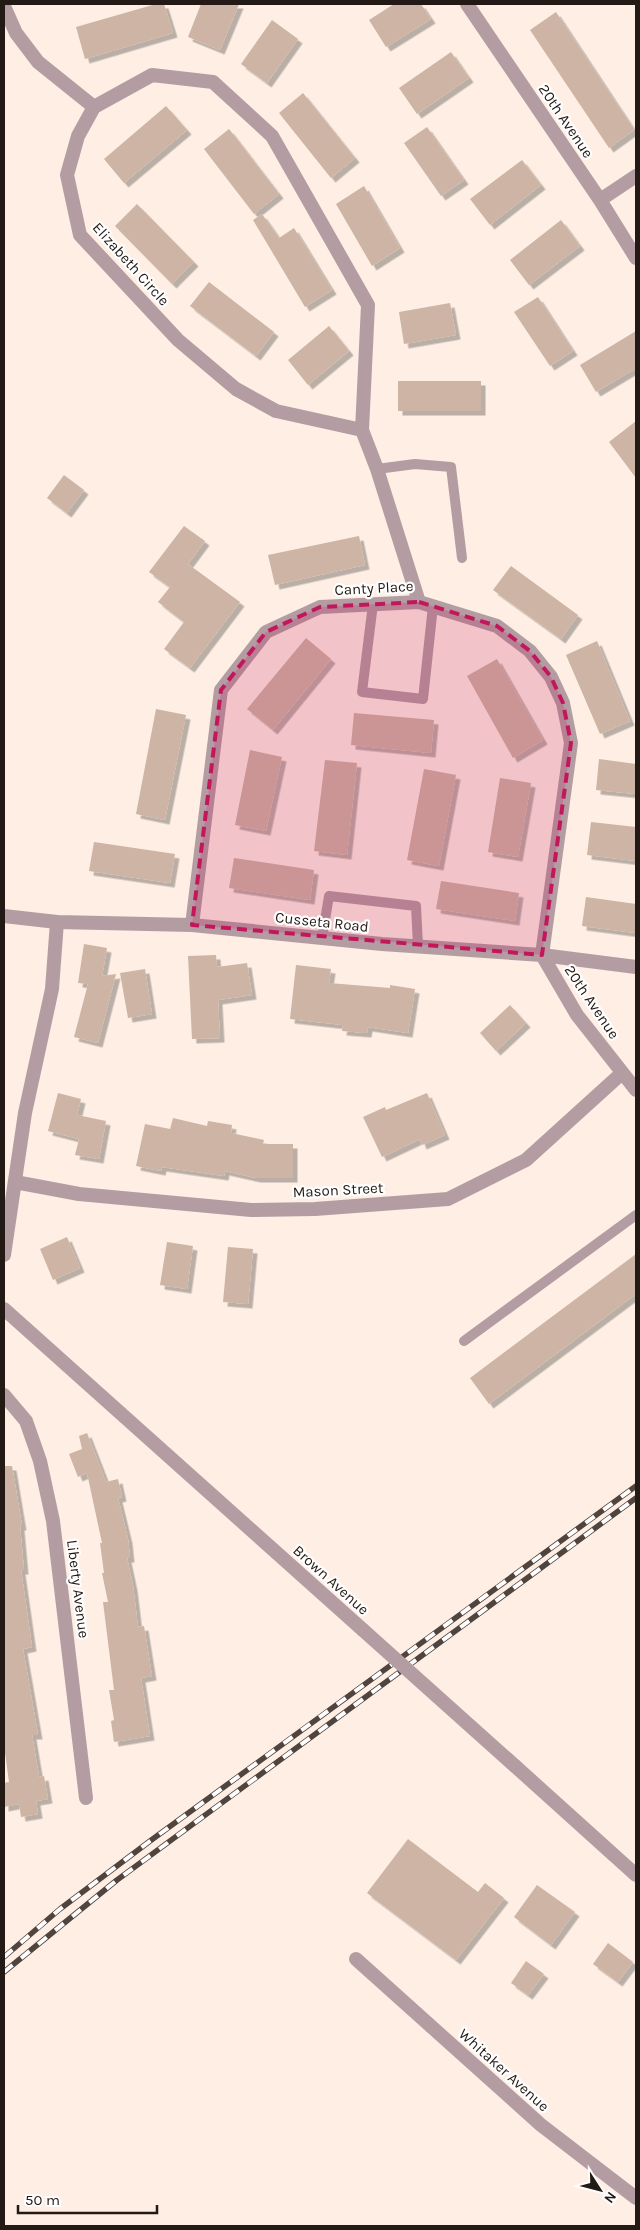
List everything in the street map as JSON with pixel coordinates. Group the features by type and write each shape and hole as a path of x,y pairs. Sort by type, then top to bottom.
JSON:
{"street":[{"name":"20th Avenue","path":"467,4 600,200 636,258"},
{"path":"4,6 16,32 38,62 94,107 152,75 213,82 272,136 368,305 362,430 378,469 419,602"},
{"name":"Elizabeth Circle","path":"94,107 78,136 67,175 80,235 178,340 236,389 276,411 362,430"},
{"path":"600,200 636,176"},
{"name":"Canty Place","path":"192,925 221,690 266,632 320,607 419,602 497,626 530,651 550,676 563,703 571,743 542,955"},
{"name":"Cusseta Road","path":"4,916 57,922 192,925 322,938 542,955 636,968"},
{"path":"4,1255 25,1113 42,1043 52,989 57,922"},
{"name":"20th Avenue","path":"542,955 577,1015 636,1090"},
{"name":"Mason Street","path":"16,1182 80,1194 252,1210 315,1209 448,1199 526,1160 622,1073"},
{"name":"Brown Avenue","path":"4,1308 636,1876"},
{"name":"Liberty Avenue","path":"4,1395 26,1421 40,1461 53,1521 86,1798"},
{"name":"Whitaker Avenue","path":"356,1958 541,2125 636,2198"}],"lane":[{"path":"378,469 414,464 451,467 462,558"},
{"path":"373,604 362,692 423,699 433,606"},
{"path":"322,938 330,896 416,906 418,946"},
{"path":"464,1341 636,1215"}],"highlighted area":[{"path":"419,602 497,626 530,651 551,677 563,703 571,743 542,955 192,925 221,690 266,632 320,607"}],"building":[{"path":"156,4 164,4 173,33 85,59 76,27"},
{"path":"201,4 239,4 220,50 188,37"},
{"path":"394,4 421,4 431,19 386,47 369,20"},
{"path":"556,12 634,130 609,148 530,30"},
{"path":"272,20 298,39 267,83 241,64"},
{"path":"451,52 469,78 417,114 399,88"},
{"path":"303,93 355,158 331,178 279,113"},
{"path":"166,106 187,130 124,183 104,159"},
{"path":"427,127 464,180 441,196 404,143"},
{"path":"229,129 279,194 254,214 204,149"},
{"path":"522,160 541,185 490,225 470,199"},
{"path":"364,186 400,248 372,266 336,204"},
{"path":"137,204 194,262 172,284 115,226"},
{"path":"262,214 279,238 294,228 332,290 305,307 253,220"},
{"path":"561,220 580,246 529,285 510,260"},
{"path":"209,282 274,332 256,356 190,306"},
{"path":"538,297 573,351 550,366 514,312"},
{"path":"450,303 456,335 404,344 399,312"},
{"path":"329,326 349,351 308,385 288,360"},
{"path":"636,331 636,368 596,392 580,365"},
{"path":"398,381 481,381 481,411 398,411"},
{"path":"636,421 636,478 609,442"},
{"path":"64,475 84,490 67,513 47,498"},
{"path":"184,526 205,541 188,564 240,602 190,668 164,649 184,622 158,602 170,587 149,572"},
{"path":"359,536 365,565 275,585 268,555"},
{"path":"511,566 578,615 561,639 493,590"},
{"path":"306,638 331,659 273,730 247,709"},
{"path":"597,641 630,721 600,734 566,655"},
{"path":"497,659 543,740 513,758 467,676"},
{"path":"156,709 186,715 165,820 136,814"},
{"path":"354,713 434,720 431,753 351,745"},
{"path":"250,750 282,757 266,831 235,825"},
{"path":"599,759 636,764 636,794 596,790"},
{"path":"325,760 357,763 347,855 314,851"},
{"path":"424,769 456,775 439,866 407,860"},
{"path":"500,778 531,783 518,857 488,852"},
{"path":"591,822 636,827 636,861 587,855"},
{"path":"94,842 175,854 170,883 89,871"},
{"path":"234,858 314,870 310,900 229,888"},
{"path":"441,881 519,893 515,921 436,909"},
{"path":"586,897 636,904 636,933 582,926"},
{"path":"84,944 107,948 102,976 116,974 98,1043 74,1037 88,984 78,983"},
{"path":"216,955 217,967 247,963 252,995 218,1000 220,1038 192,1039 188,956"},
{"path":"296,965 331,969 329,983 390,988 390,985 415,989 408,1033 368,1027 367,1033 342,1031 343,1025 290,1019"},
{"path":"145,969 152,1014 128,1018 120,973"},
{"path":"510,1005 526,1023 496,1051 480,1033"},
{"path":"58,1093 81,1099 77,1115 106,1121 99,1159 75,1155 79,1139 48,1131"},
{"path":"427,1093 445,1135 422,1145 420,1139 382,1157 363,1117 385,1107 386,1110"},
{"path":"173,1118 207,1126 208,1121 232,1125 231,1133 264,1140 263,1144 293,1144 293,1178 256,1178 225,1171 224,1176 162,1167 161,1171 136,1166 145,1124 170,1129"},
{"path":"67,1237 80,1268 53,1280 40,1249"},
{"path":"167,1242 193,1246 187,1289 160,1285"},
{"path":"228,1247 253,1249 248,1304 223,1302"},
{"path":"636,1254 636,1294 489,1404 470,1378"},
{"path":"87,1433 106,1482 118,1479 122,1497 118,1498 128,1539 130,1558 127,1558 133,1586 138,1627 144,1626 152,1676 141,1678 150,1736 114,1742 111,1721 114,1720 109,1690 114,1690 103,1602 108,1602 102,1573 104,1573 100,1543 102,1543 87,1473 78,1477 69,1454 82,1449 79,1436"},
{"path":"4,1466 12,1466 22,1526 20,1526 24,1570 21,1570 32,1647 23,1649 38,1735 32,1735 39,1777 44,1776 48,1799 36,1801 38,1814 21,1817 19,1804 4,1807 4,1783 9,1782 4,1745"},
{"path":"408,1839 478,1892 485,1883 504,1898 456,1960 367,1893"},
{"path":"537,1885 575,1912 551,1945 514,1917"},
{"path":"608,1943 633,1962 618,1982 593,1964"},
{"path":"526,1961 544,1974 528,1995 511,1983"}],"railway":[{"path":"4,1957 60,1909 150,1841 636,1486"},
{"path":"4,1972 117,1880 636,1498"}]}
